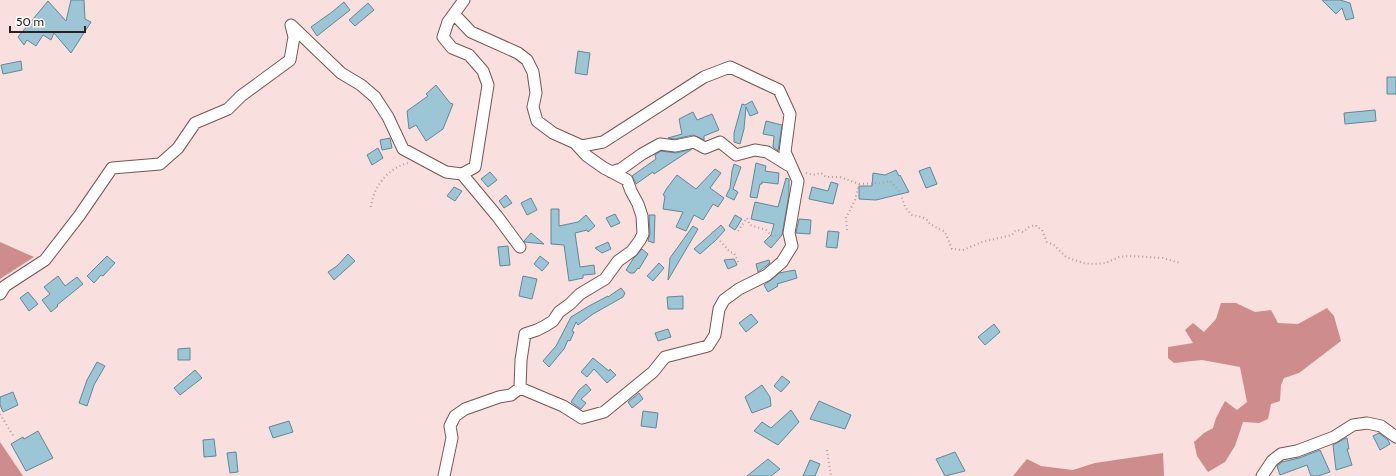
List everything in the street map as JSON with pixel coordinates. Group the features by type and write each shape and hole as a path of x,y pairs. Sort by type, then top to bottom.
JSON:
{"street":[{"path":"0,294 5,286 45,260 79,216 112,168 160,164 178,148 195,124 228,109 241,96 290,60 294,37 291,25 341,73 361,85 375,97 388,117 403,149 446,172 462,174 475,167 488,85 483,71 469,55 452,48 443,37 448,22 464,0"},
{"path":"454,14 471,32 518,53 527,60 533,72 536,93 533,107 537,121 553,133 582,146 602,142 704,77 730,67 780,90 790,114 785,152 790,168 798,181 789,233 792,246 782,262 767,275 739,289 724,300 719,309 715,335 708,346 665,358 652,372 604,412 582,418 563,406 520,388"},
{"path":"520,388 520,360 525,334 537,330 553,321 559,312 580,294 606,279 618,261 632,251 643,234 642,216 627,180 587,156 574,142"},
{"path":"612,172 621,169 642,154 660,144 675,146 694,142 704,148 720,142 736,155 756,150 767,152 790,168"},
{"path":"462,174 497,216 520,247"},
{"path":"444,476 452,438 450,426 456,416 465,409 499,397 511,395 520,388"},
{"path":"1262,476 1272,461 1281,454 1297,451 1334,437 1353,425 1367,423 1381,426 1396,437"}],"path":[{"path":"371,207 372,197 380,183 390,171 404,164 423,160"},
{"path":"790,168 813,175 821,173 826,177 840,177 859,184 882,183 890,181 900,192 905,207 912,215 922,217 930,224 945,232 952,249 963,250 982,242 1012,235 1018,230 1023,232 1029,227 1035,225 1042,230 1047,242 1054,245 1066,257 1083,262 1094,264 1106,263 1119,257 1129,256 1163,258 1180,263"},
{"path":"847,231 846,218 855,200 859,184"},
{"path":"738,230 747,218 750,225 766,230 772,236 789,233"},
{"path":"712,232 730,252 734,253 739,264"},
{"path":"0,414 14,437"},
{"path":"827,450 831,476"}],"shaded area":[{"path":"0,242 34,257 0,279"},
{"path":"1221,303 1236,303 1255,312 1271,310 1278,323 1298,324 1327,308 1334,316 1341,341 1299,373 1284,378 1281,385 1280,401 1271,404 1268,419 1259,423 1243,422 1235,446 1225,462 1208,472 1197,456 1194,442 1204,433 1213,428 1216,418 1225,401 1237,410 1247,402 1240,367 1202,360 1174,363 1168,358 1168,347 1193,343 1185,330 1193,323 1204,332 1216,319"},
{"path":"0,442 23,476 0,476"},
{"path":"1163,453 1164,476 1013,476 1027,459 1041,466 1073,470 1095,463"}],"building":[{"path":"71,0 84,0 85,19 91,22 71,53 54,33 51,40 43,35 36,46 27,40 24,45 18,37 48,1 66,21"},
{"path":"1322,0 1340,0 1350,3 1354,18 1346,20 1342,8 1336,14"},
{"path":"344,2 350,10 317,36 311,27"},
{"path":"368,3 374,10 355,26 349,20"},
{"path":"578,51 590,53 587,75 575,73"},
{"path":"21,61 22,70 3,74 1,65"},
{"path":"1387,77 1396,77 1396,94 1387,94"},
{"path":"436,85 450,103 453,104 443,129 426,141 416,125 409,129 407,111 428,96 426,94"},
{"path":"752,101 758,113 750,116 746,107 744,129 740,144 734,142 734,133 742,104 745,105"},
{"path":"1375,110 1376,121 1345,124 1344,113"},
{"path":"693,112 697,120 712,114 719,130 704,136 704,140 693,135 675,139 668,138 682,134 679,119"},
{"path":"766,121 782,125 778,151 773,147 774,136 763,134"},
{"path":"390,138 392,148 382,150 380,140"},
{"path":"378,148 383,158 372,165 367,155"},
{"path":"692,149 636,184 632,176 656,159 655,155 661,151 676,153"},
{"path":"756,163 766,166 765,171 779,173 778,184 762,182 762,184 760,184 757,198 750,197"},
{"path":"734,164 741,167 733,189 738,192 734,200 726,196 730,188"},
{"path":"930,167 937,184 926,188 919,171"},
{"path":"715,169 721,173 710,188 724,198 718,207 713,204 703,220 694,215 686,231 676,227 683,212 663,209 665,196 663,195 667,188 677,175 696,189"},
{"path":"896,170 909,192 876,200 859,199 859,186 872,186 873,173 885,175"},
{"path":"490,172 497,180 488,187 481,179"},
{"path":"786,178 789,179 789,194 782,235 771,248 764,242 771,235 774,224 751,219 755,202 778,207"},
{"path":"831,182 838,184 833,204 809,199 812,187 828,191"},
{"path":"454,187 462,191 455,201 447,196"},
{"path":"506,195 512,203 504,208 499,201"},
{"path":"531,198 537,210 527,215 521,203"},
{"path":"551,209 559,209 559,226 578,222 586,215 595,226 588,232 587,230 575,233 580,267 594,265 595,274 583,275 583,278 569,281 564,245 551,244"},
{"path":"615,214 620,223 611,227 606,218"},
{"path":"649,215 655,215 654,243 648,241 650,234"},
{"path":"735,215 742,219 735,230 729,226"},
{"path":"799,219 811,220 810,234 796,233"},
{"path":"721,225 725,230 716,240 700,254 694,249"},
{"path":"693,226 698,229 668,280 670,258"},
{"path":"828,231 839,232 837,248 826,247"},
{"path":"531,233 544,244 525,242 524,241"},
{"path":"608,242 611,249 602,253 595,248"},
{"path":"508,246 510,265 500,266 498,247"},
{"path":"642,249 648,254 639,269 638,268 634,273 630,273 626,270"},
{"path":"348,254 355,261 334,280 328,272 337,266"},
{"path":"107,256 115,263 94,283 87,276"},
{"path":"540,256 549,263 542,271 534,264"},
{"path":"734,259 737,265 728,269 724,260"},
{"path":"769,260 770,263 758,272 756,264"},
{"path":"659,263 664,268 653,281 647,276"},
{"path":"795,270 797,278 777,284 778,286 768,292 764,285 779,273"},
{"path":"58,276 65,286 77,277 83,284 57,305 58,306 51,312 42,300 50,294 44,287"},
{"path":"523,276 537,279 532,299 519,296"},
{"path":"621,288 625,293 623,297 593,314 578,325 576,322 570,341 568,340 564,349 549,367 543,361 556,346 571,317 608,297"},
{"path":"28,292 38,304 29,311 20,298"},
{"path":"683,296 683,309 668,309 667,297"},
{"path":"751,314 758,322 746,332 739,323"},
{"path":"994,324 1000,332 985,345 978,337"},
{"path":"668,329 671,337 658,341 655,333"},
{"path":"190,348 190,360 178,360 178,349"},
{"path":"593,358 609,371 610,369 616,375 607,383 594,369 587,377 581,372"},
{"path":"97,362 105,366 94,385 87,406 79,403 87,380"},
{"path":"195,370 202,378 180,395 174,388"},
{"path":"782,376 790,382 781,392 774,386"},
{"path":"586,384 591,390 581,399 586,403 581,409 571,402 579,390"},
{"path":"762,385 770,397 771,406 752,413 745,397"},
{"path":"13,392 18,405 3,412 0,405 0,397"},
{"path":"639,393 643,399 632,408 628,402"},
{"path":"819,401 851,415 845,429 810,419"},
{"path":"791,410 799,422 778,445 754,431 762,422 771,428"},
{"path":"643,411 658,413 656,428 641,426"},
{"path":"289,421 293,432 273,438 269,427"},
{"path":"38,431 53,458 26,471 11,444"},
{"path":"1379,433 1388,440 1390,444 1380,450 1373,436"},
{"path":"1346,438 1349,449 1347,449 1352,465 1336,470 1333,445"},
{"path":"214,439 216,456 204,457 203,440"},
{"path":"1320,450 1330,472 1318,476 1311,476 1307,465 1280,475 1277,466 1282,462 1299,458"},
{"path":"236,452 238,472 230,473 227,453"},
{"path":"955,452 965,471 945,476 936,459"},
{"path":"768,459 780,469 771,476 747,476"},
{"path":"810,460 820,464 815,476 803,476"}]}
